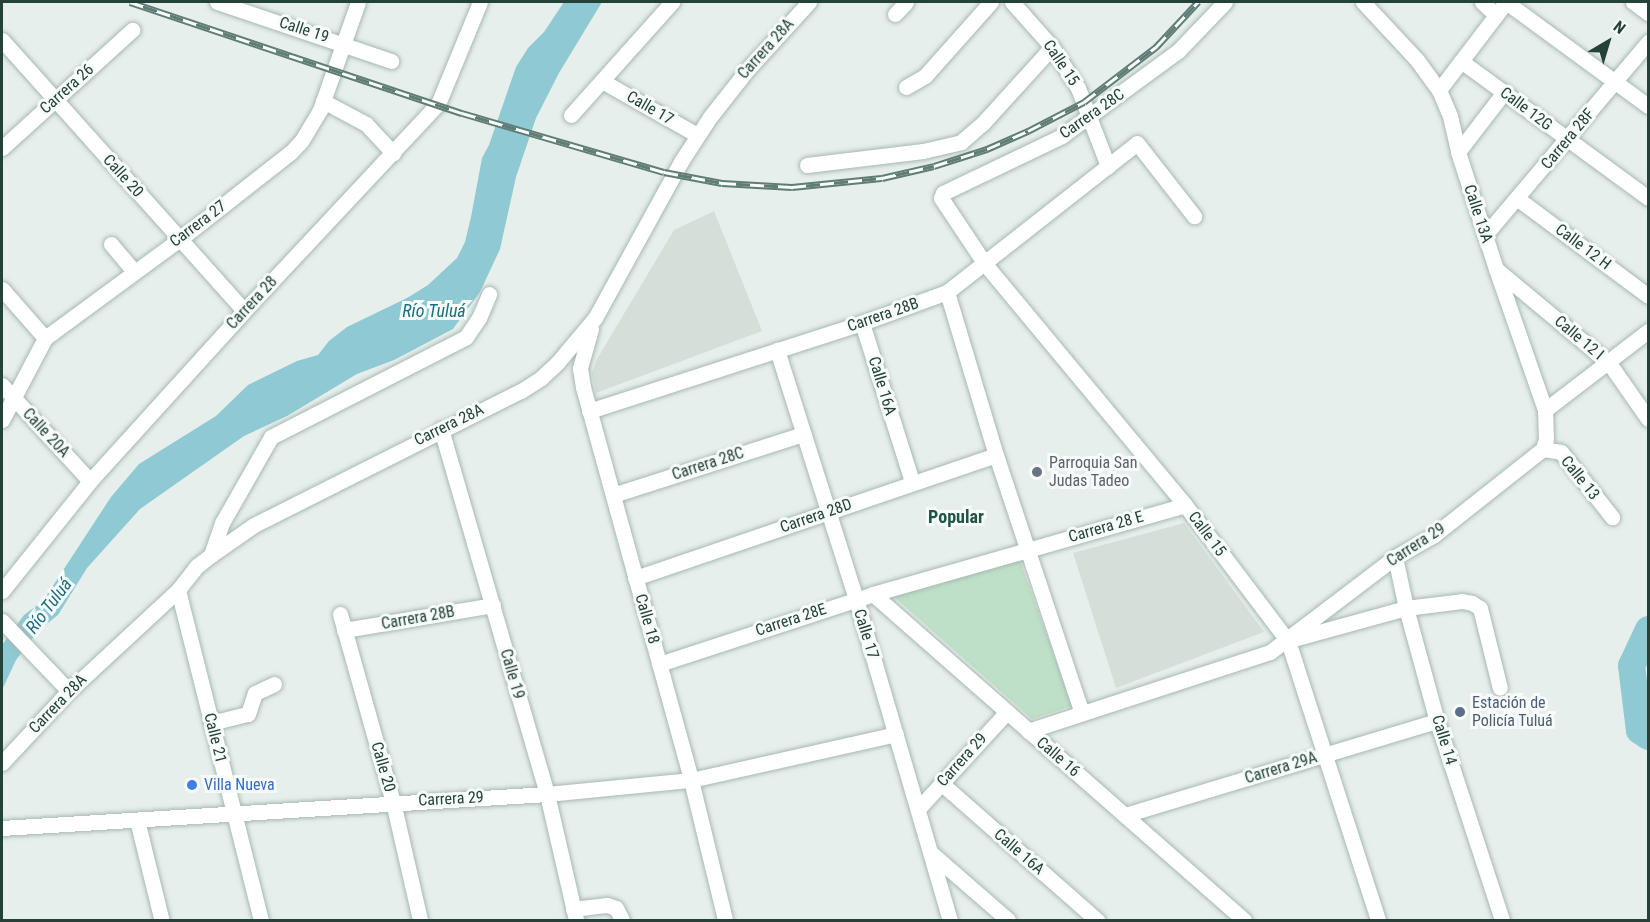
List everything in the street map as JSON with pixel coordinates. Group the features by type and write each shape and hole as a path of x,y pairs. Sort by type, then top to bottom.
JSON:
{"street":[{"name":"Calle 19","path":"217,2 392,61"},
{"name":"Carrera 27","path":"2,420 7,391 45,338 134,271 180,240 291,152 313,123 358,2"},
{"name":"Carrera 28","path":"2,591 90,482 244,311 438,104 480,2"},
{"path":"571,115 672,2"},
{"name":"Carrera 28A","path":"2,764 69,691 178,590 197,566 211,555 254,525 441,429 521,391 550,370 595,318 698,135 728,92 809,2"},
{"path":"895,14 906,2"},
{"path":"906,87 925,76 991,2"},
{"name":"Calle 15","path":"1012,2 1052,47 1078,88 1108,166"},
{"name":"Carrera 28C","path":"941,198 943,193 1062,136 1178,51 1225,2"},
{"name":"Calle 13A","path":"1363,2 1417,60 1439,90 1450,116 1458,152 1545,410 1546,439 1543,449"},
{"path":"1482,2 1496,15"},
{"path":"1439,90 1506,2 1648,106"},
{"path":"1633,2 1648,13"},
{"name":"Carrera 26","path":"2,148 132,30"},
{"name":"Calle 20","path":"2,40 244,311"},
{"name":"Carrera 28F","path":"1485,235 1518,199 1648,42"},
{"path":"807,165 923,151 961,142 984,122 1052,47"},
{"name":"Calle 12G","path":"1461,61 1648,198"},
{"name":"Calle 17","path":"602,81 698,135"},
{"path":"1458,152 1504,92"},
{"path":"322,101 366,124 393,153"},
{"name":"Carrera 28B","path":"590,411 862,323 946,292 985,264 1137,142 1194,216"},
{"name":"Calle 15","path":"941,198 985,264 1185,505 1288,641 1378,921"},
{"name":"Calle 12 H","path":"1518,199 1648,296"},
{"path":"111,244 134,271"},
{"name":"Calle 12 I","path":"1496,269 1609,363 1648,419"},
{"path":"2,289 45,338"},
{"path":"946,292 996,455 1082,713"},
{"path":"211,555 222,523 271,437 466,337 479,318 489,294"},
{"name":"Calle 18","path":"595,318 580,368 583,387 691,780 725,921"},
{"name":"Calle 16A","path":"862,323 912,482"},
{"path":"1545,410 1648,331"},
{"name":"Calle 17","path":"777,350 856,599 950,921"},
{"path":"550,370 568,370 583,387"},
{"name":"Calle 20A","path":"7,391 90,482"},
{"name":"Calle 19","path":"441,429 547,794 575,915"},
{"name":"Carrera 28C","path":"613,495 804,434"},
{"name":"Calle 13","path":"1543,449 1561,452 1612,517"},
{"name":"Carrera 29","path":"1028,731 1270,652 1288,641 1395,557 1434,535 1543,449"},
{"name":"Carrera 28D","path":"635,578 996,455"},
{"name":"Carrera 28 E","path":"1028,550 1185,505"},
{"name":"Carrera 28E","path":"660,664 856,599 1028,550"},
{"name":"Calle 14","path":"1395,557 1406,608 1437,721 1502,921"},
{"name":"Calle 21","path":"178,590 261,921"},
{"name":"Calle 16","path":"873,594 1244,921"},
{"name":"Carrera 29","path":"1288,641 1406,608 1462,601 1472,603 1480,608 1500,688"},
{"name":"Carrera 28B","path":"344,630 493,605"},
{"name":"Calle 20","path":"340,614 393,802 420,921"},
{"path":"3,622 69,691"},
{"path":"211,723 248,714 255,693 274,684"},
{"name":"Carrera 29","path":"918,809 1007,712"},
{"name":"Carrera 29A","path":"1125,815 1437,721"},
{"name":"Carrera 29","path":"2,828 547,794 691,780 896,734"},
{"name":"Calle 16A","path":"942,783 1097,921"},
{"path":"137,820 161,918"},
{"path":"931,853 1008,921"},
{"path":"575,915 607,905 616,908 622,921"}],"shaded area":[{"path":"714,211 762,331 596,393 592,373 597,359 674,230"},
{"path":"1184,523 1264,632 1116,688 1073,553"}],"green space":[{"path":"1019,558 1072,706 1032,719 893,596"}],"water":[{"name":"Río Tuluá","path":"564,2 602,2 559,73 536,118 516,177 500,249 480,292 453,329 394,360 357,374 287,416 244,436 140,509 87,568 58,615 39,630 28,644 16,660 2,690 2,645 24,615 43,601 111,497 139,464 216,416 248,385 297,361 318,355 329,341 347,327 407,298 428,285 457,258 465,242 482,158 489,145 516,67"}],"waterway":[{"path":"1648,629 1631,665 1639,730 1648,736"}],"railway":[{"path":"130,2 462,113 664,172 722,183 792,187 882,178 934,166 987,149 1028,131 1084,102 1156,47 1198,2"}],"place":[{"name":"Parroquia San Judas Tadeo","path":"1037,472"},
{"name":"Estación de Policía Tuluá","path":"1460,712"},
{"name":"Villa Nueva","path":"192,785"}],"district":[{"name":"Popular","path":"956,517"}]}
